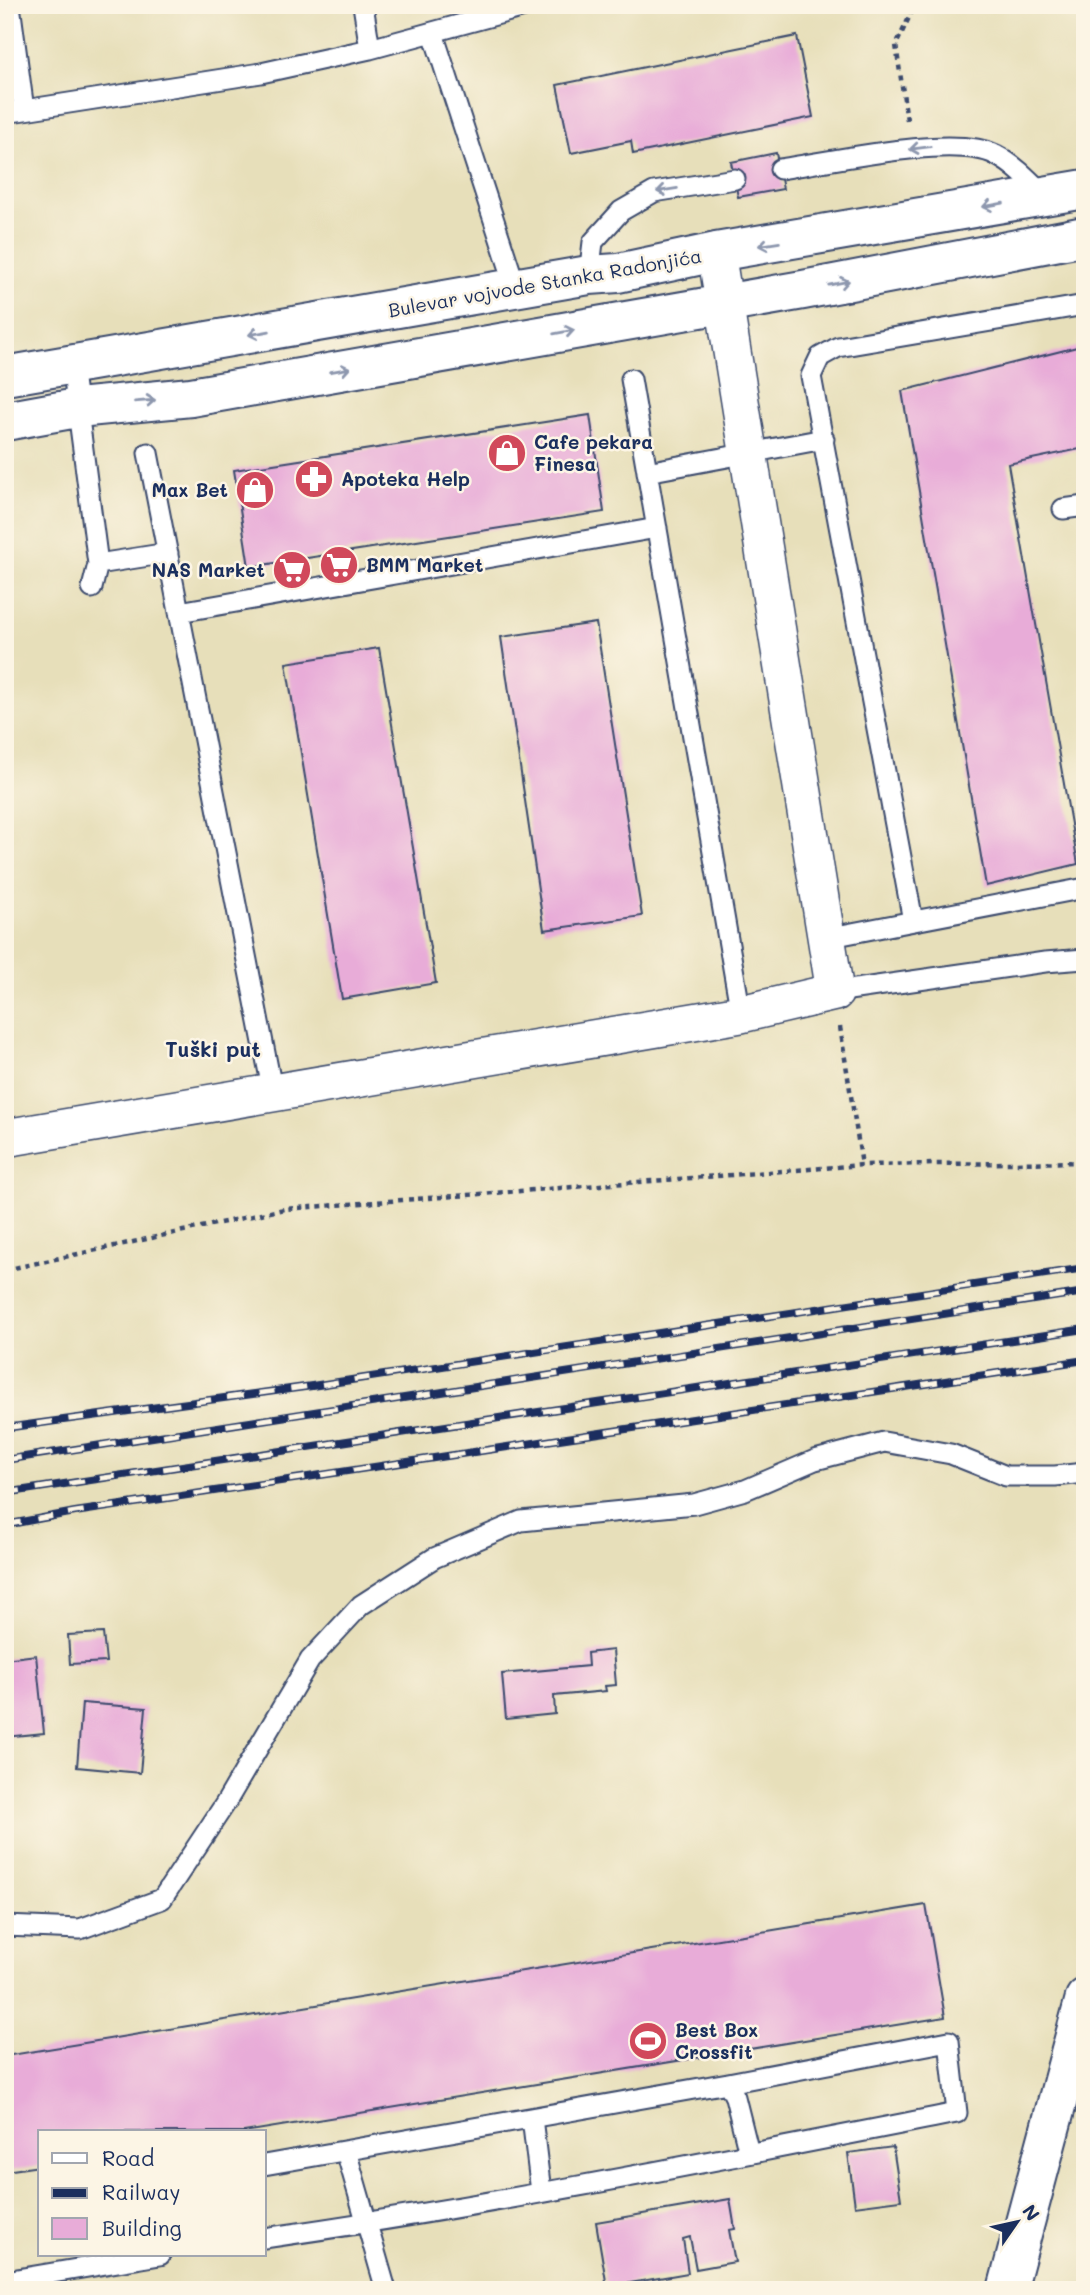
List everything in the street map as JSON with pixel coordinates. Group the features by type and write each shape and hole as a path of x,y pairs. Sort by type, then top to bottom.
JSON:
{"street":[{"name":"Bulevar vojvode Stanka Radonjića","path":"5,376 589,275 618,273 716,253 1085,189"},
{"path":"5,421 77,408 191,397 803,290 1085,236"},
{"path":"5,1138 741,1014 835,992 716,253"},
{"path":"1007,2290 1085,1998"}],"lane":[{"path":"10,5 14,111 261,73 370,49 532,5"},
{"path":"363,5 370,49"},
{"path":"433,33 516,288"},
{"path":"780,169 929,146 964,147 994,153 1020,170 1045,196"},
{"path":"589,275 593,242 621,211 654,192 735,179"},
{"path":"913,921 811,376 820,357 838,347 1085,305"},
{"path":"72,365 98,564 92,588"},
{"path":"631,379 741,1014"},
{"path":"647,472 824,439"},
{"path":"148,453 272,1094"},
{"path":"1063,509 1085,506"},
{"path":"179,612 657,528"},
{"path":"98,564 168,553"},
{"path":"826,938 1080,889"},
{"path":"835,992 1045,962 1085,959"},
{"path":"5,1926 80,1929 162,1899 225,1804 310,1660 361,1605 434,1558 522,1521 694,1504 745,1490 815,1460 884,1442 951,1454 1006,1476 1085,1473"},
{"path":"266,2165 949,2041 957,2113 541,2192 266,2238"},
{"path":"728,2083 735,2096 749,2153"},
{"path":"532,2118 541,2192"},
{"path":"346,2151 386,2290"},
{"path":"5,2281 136,2257"}],"path":[{"path":"912,149 897,46 915,5"},
{"path":"835,992 862,1164"},
{"path":"5,1270 284,1209 862,1164 1085,1162"}],"building":[{"path":"797,36 813,117 633,154 631,141 571,153 557,85"},
{"path":"776,153 783,189 738,197 731,162"},
{"path":"1081,346 1085,362 1085,448 1008,464 1078,864 986,886 902,391"},
{"path":"590,415 604,512 249,567 234,470"},
{"path":"596,623 642,916 544,930 501,637"},
{"path":"379,648 436,983 342,999 286,663"},
{"path":"103,1633 106,1662 70,1664 68,1635"},
{"path":"613,1650 616,1685 605,1686 606,1691 554,1696 555,1714 506,1719 502,1674 588,1666 587,1653"},
{"path":"36,1655 44,1733 5,1737 5,1659"},
{"path":"82,1703 146,1708 140,1773 77,1767"},
{"path":"926,1905 945,2017 256,2130 38,2130 38,2166 5,2171 5,2056"},
{"path":"893,2147 901,2200 855,2206 848,2153"},
{"path":"730,2199 735,2229 729,2230 735,2262 696,2269 690,2237 683,2239 688,2273 607,2287 596,2222"}],"railway":[{"path":"5,1428 312,1386 1085,1268"},
{"path":"5,1460 1085,1292"},
{"path":"5,1493 1085,1329"},
{"path":"5,1525 75,1512 1085,1360"}],"place":[{"name":"Cafe pekara Finesa","path":"507,453"},
{"name":"Apoteka Help","path":"314,479"},
{"name":"Max Bet","path":"255,490"},
{"name":"BMM Market","path":"339,565"},
{"name":"NAS Market","path":"292,570"},
{"name":"Best Box Crossfit","path":"648,2041"}],"district":[{"name":"Tuški put","path":"213,1050"}]}
